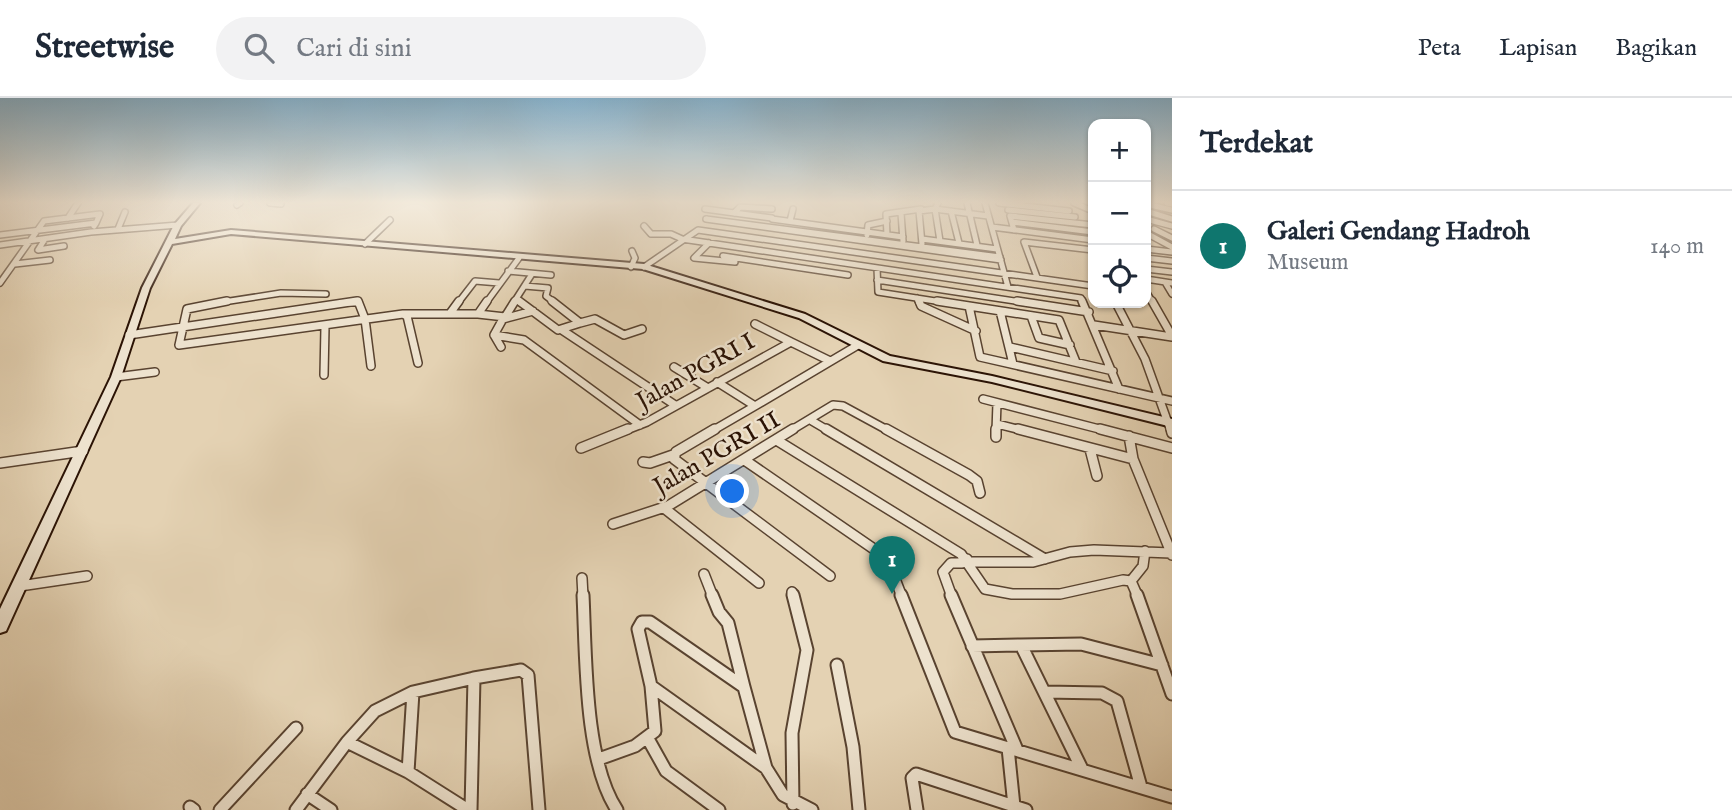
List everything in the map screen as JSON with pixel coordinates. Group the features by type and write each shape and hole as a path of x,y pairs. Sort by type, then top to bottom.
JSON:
{"street":[{"path":"0,283 33,236"},
{"path":"0,245 63,236"},
{"path":"0,626 84,451 116,377 146,288 173,236"},
{"path":"171,242 206,236"},
{"path":"266,236 318,237 365,244 644,267 802,316 900,363 981,377 1171,426"},
{"path":"365,244 373,236"},
{"path":"676,236 1081,298 1119,389"},
{"path":"644,267 686,236"},
{"path":"750,236 1088,285"},
{"path":"839,236 1001,258"},
{"path":"866,266 867,236"},
{"path":"897,236 904,237 904,244"},
{"path":"940,236 940,241"},
{"path":"957,236 959,243"},
{"path":"975,236 977,245"},
{"path":"994,236 1008,287"},
{"path":"1063,236 1088,239"},
{"path":"1154,236 1172,247"},
{"path":"38,250 45,239"},
{"path":"922,247 922,239 997,248"},
{"path":"867,240 1001,258"},
{"path":"1037,277 1024,242 1088,250"},
{"path":"709,243 693,257 718,262 766,263"},
{"path":"1150,245 1163,251"},
{"path":"23,252 64,246"},
{"path":"718,262 734,247"},
{"path":"631,267 635,258 632,251"},
{"path":"1151,253 1172,252"},
{"path":"1151,255 1172,261"},
{"path":"723,256 848,275"},
{"path":"478,314 519,258"},
{"path":"15,264 50,260"},
{"path":"847,283 849,264"},
{"path":"877,268 878,292 1061,321 1076,362"},
{"path":"1151,270 1172,272"},
{"path":"508,271 551,275"},
{"path":"494,335 532,274"},
{"path":"877,280 1088,312"},
{"path":"964,280 979,356 1172,401"},
{"path":"451,312 475,281 499,283"},
{"path":"1151,282 1170,284 1172,294"},
{"path":"525,286 548,288 546,296 580,323"},
{"path":"326,294 319,289 295,291 187,309 179,343 182,347 403,314 451,312 503,318 533,311"},
{"path":"917,298 921,306 976,331"},
{"path":"516,299 558,330 562,330 675,405"},
{"path":"1151,300 1171,335"},
{"path":"128,335 358,301 365,319 371,366"},
{"path":"1119,308 1132,331 1171,426"},
{"path":"1000,311 1013,364"},
{"path":"586,312 624,335 642,329"},
{"path":"403,314 407,316 418,363"},
{"path":"1031,316 1039,338 1070,345"},
{"path":"562,330 595,319"},
{"path":"755,324 791,342"},
{"path":"1094,324 1171,335"},
{"path":"324,375 325,327"},
{"path":"494,335 501,346"},
{"path":"494,335 524,340 640,425"},
{"name":"Jalan PGRI I","path":"581,448 640,425 791,342 828,360"},
{"path":"643,462 650,463 673,455 828,360 858,345"},
{"path":"1010,347 1113,370"},
{"path":"674,367 708,388"},
{"path":"116,377 155,372"},
{"path":"717,383 755,406"},
{"path":"983,399 1172,448"},
{"path":"996,437 997,403"},
{"name":"Jalan PGRI II","path":"613,524 664,508 708,485 812,421 833,405 843,406 969,475 977,481 980,493"},
{"path":"812,421 1045,559"},
{"path":"997,424 1133,459"},
{"path":"1129,436 1133,459 1171,555"},
{"path":"778,442 969,561 985,589 997,593 1063,594 1106,582 1131,582"},
{"path":"1090,449 1097,476"},
{"path":"0,463 84,451"},
{"path":"673,455 708,485 830,576"},
{"path":"746,461 882,552 887,558 953,730 1172,797"},
{"path":"664,508 759,583"},
{"path":"917,810 912,778 916,774 1020,808 1013,749 943,572 951,563 977,560 1033,562 1094,550 1145,551 1171,555"},
{"path":"1131,582 1143,566 1145,551"},
{"path":"704,574 719,612 728,623 766,768 775,788 793,804 812,810"},
{"path":"20,586 87,576"},
{"path":"582,579 587,675 598,759 605,794 609,804 617,810"},
{"path":"1131,582 1142,603 1170,681 1172,695"},
{"path":"792,592 807,649 792,733 793,804"},
{"path":"598,759 635,746 655,731 650,684 638,629 642,622 658,626 744,687"},
{"path":"972,646 1081,644 1162,664"},
{"path":"1021,645 1082,769"},
{"path":"837,665 853,747 859,810"},
{"path":"296,810 347,742 360,720 374,709 414,692 521,670 528,675 539,810"},
{"path":"347,742 408,772 469,810 474,678"},
{"path":"650,684 751,761 766,768"},
{"path":"408,772 414,692"},
{"path":"1045,692 1102,693 1117,701 1141,787"},
{"path":"220,810 296,728"},
{"path":"647,737 666,771 719,810"},
{"path":"307,794 331,810"}],"place":[{"name":"Galeri Gendang Hadroh","path":"892,594"}]}
